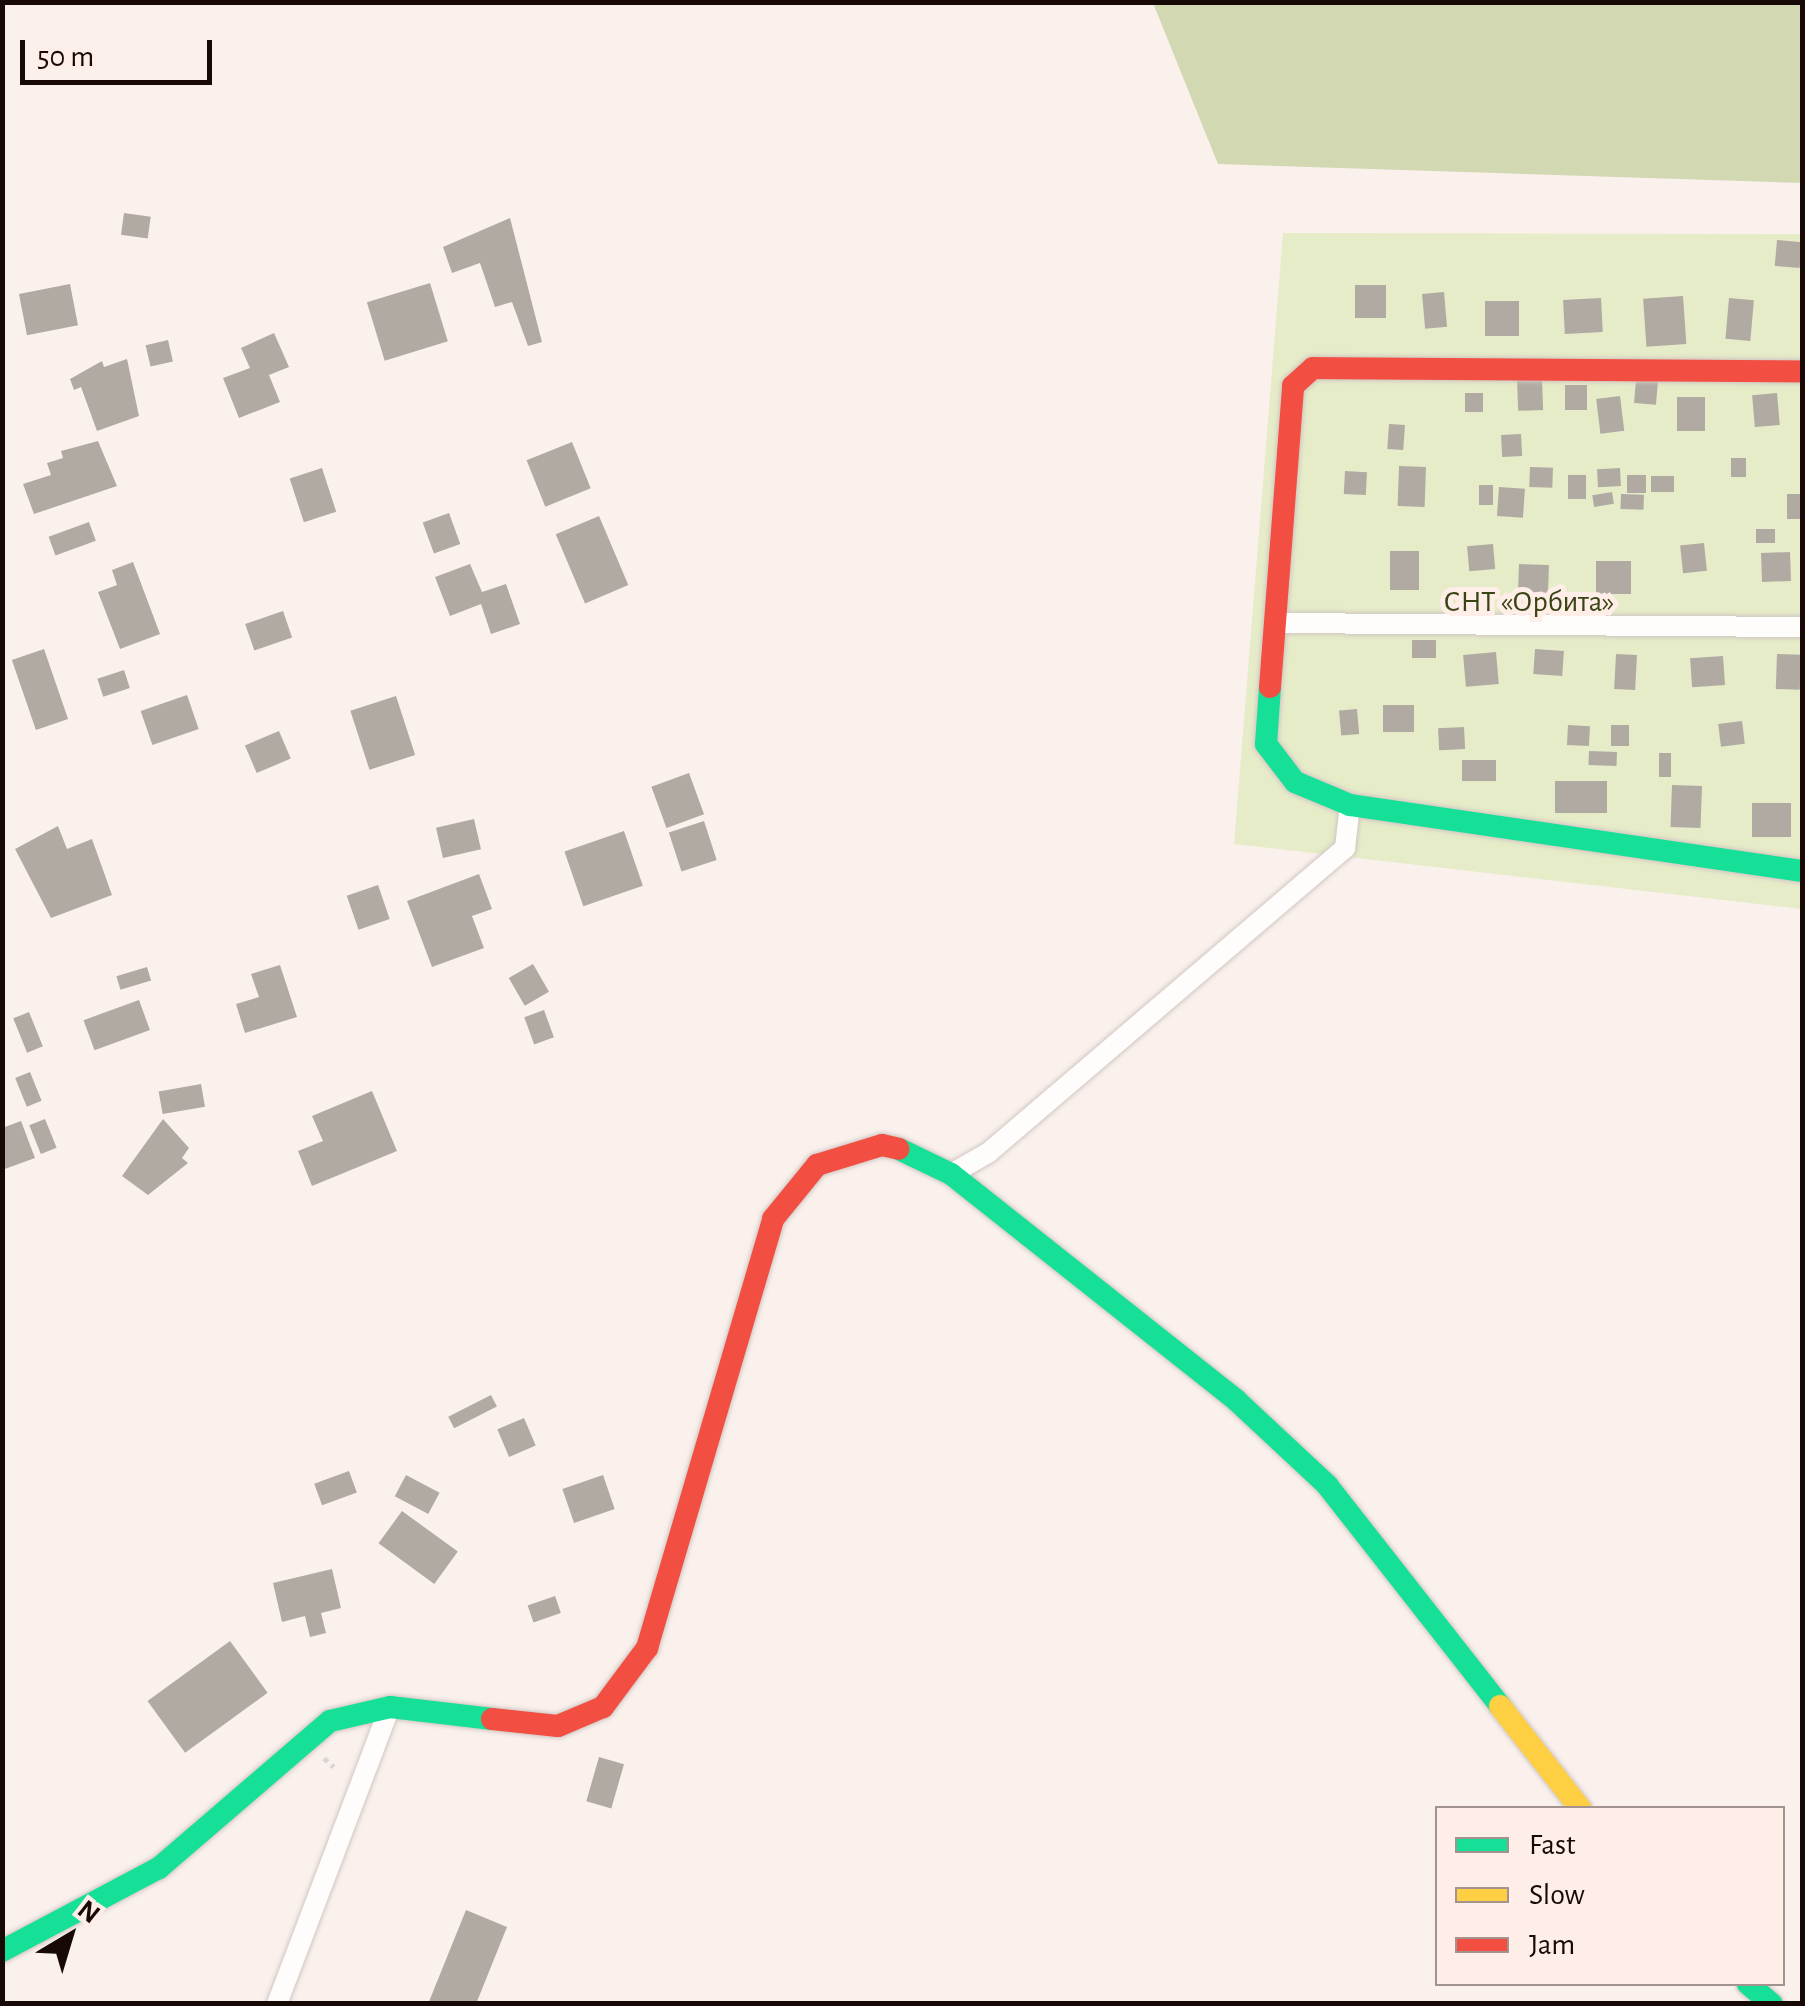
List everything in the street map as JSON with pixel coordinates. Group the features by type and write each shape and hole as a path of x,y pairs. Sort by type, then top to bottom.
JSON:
{"street":[{"path":"1802,371 1313,368 1293,386 1280,623 1266,744 1295,782 1350,805 1802,871"},
{"path":"1280,623 1802,627"},
{"path":"951,1174 988,1153 1346,848 1350,805"},
{"path":"2,1952 159,1868 330,1721 390,1707 558,1726 603,1707 622,1689 647,1648 773,1219 817,1164 852,1148 906,1148 951,1174 1236,1400 1327,1485 1578,1806"},
{"path":"278,2004 390,1707"},
{"path":"1750,1986 1772,2004"}],"green space":[{"path":"1153,3 1802,3 1802,183 1218,164"},
{"name":"СНТ «Орбита»","path":"1283,233 1802,234 1802,909 1234,844"}],"building":[{"path":"124,213 151,217 148,239 121,235"},
{"path":"510,218 542,342 528,346 512,302 495,307 480,263 452,273 443,247"},
{"path":"1777,240 1802,242 1800,268 1775,266"},
{"path":"430,283 448,341 385,361 367,302"},
{"path":"70,284 78,325 27,335 19,294"},
{"path":"1355,285 1386,285 1386,318 1355,318"},
{"path":"1444,292 1447,327 1425,329 1422,294"},
{"path":"1683,296 1686,344 1646,347 1643,299"},
{"path":"1601,298 1603,332 1565,334 1563,300"},
{"path":"1729,298 1754,300 1750,341 1725,339"},
{"path":"1485,301 1519,301 1519,336 1485,336"},
{"path":"274,333 289,367 269,375 280,402 239,418 223,378 250,368 241,348"},
{"path":"168,340 173,361 151,367 146,345"},
{"path":"127,359 139,416 97,431 81,387 74,390 70,379 102,361 104,367"},
{"path":"1542,378 1543,410 1518,411 1517,379"},
{"path":"1636,380 1658,382 1656,405 1634,403"},
{"path":"1565,385 1587,385 1587,410 1565,410"},
{"path":"1465,393 1483,393 1483,412 1465,412"},
{"path":"1777,393 1780,425 1755,427 1752,395"},
{"path":"1620,396 1624,431 1600,434 1596,399"},
{"path":"1677,397 1705,397 1705,431 1677,431"},
{"path":"1389,424 1405,425 1403,450 1387,449"},
{"path":"1521,434 1522,456 1502,457 1501,435"},
{"path":"98,441 117,486 34,514 23,484 51,475 47,463 63,458 61,451"},
{"path":"572,442 591,488 545,507 527,460"},
{"path":"1731,458 1746,458 1746,477 1731,477"},
{"path":"1399,466 1426,467 1425,507 1398,506"},
{"path":"1530,467 1553,468 1552,488 1529,487"},
{"path":"322,468 336,512 304,522 290,479"},
{"path":"1620,468 1621,486 1598,487 1597,469"},
{"path":"1345,471 1367,472 1366,495 1344,494"},
{"path":"1568,475 1586,475 1586,499 1568,499"},
{"path":"1627,475 1646,475 1646,493 1627,493"},
{"path":"1651,476 1674,476 1674,492 1651,492"},
{"path":"1479,485 1493,485 1493,505 1479,505"},
{"path":"1499,487 1525,489 1523,518 1497,516"},
{"path":"1612,492 1614,504 1594,507 1592,495"},
{"path":"1621,494 1644,495 1643,510 1620,509"},
{"path":"1787,494 1802,494 1802,519 1787,519"},
{"path":"449,513 460,544 434,554 423,523"},
{"path":"599,516 628,585 585,603 556,534"},
{"path":"89,522 96,541 55,556 49,537"},
{"path":"1756,529 1775,529 1775,543 1756,543"},
{"path":"1704,543 1707,571 1683,573 1680,546"},
{"path":"1493,544 1495,569 1469,571 1467,546"},
{"path":"1390,551 1419,551 1419,590 1390,590"},
{"path":"1790,552 1791,581 1762,582 1761,553"},
{"path":"1596,561 1631,561 1631,594 1596,594"},
{"path":"133,562 160,634 120,649 98,592 117,585 112,570"},
{"path":"470,564 482,592 506,584 520,624 491,634 481,604 450,616 435,577"},
{"path":"1519,564 1549,565 1548,596 1518,595"},
{"path":"283,611 292,637 254,650 245,624"},
{"path":"1412,640 1436,640 1436,658 1412,658"},
{"path":"44,649 68,719 36,730 12,660"},
{"path":"1535,649 1564,651 1562,676 1533,674"},
{"path":"1496,652 1499,684 1466,687 1463,655"},
{"path":"1616,654 1637,655 1635,690 1614,689"},
{"path":"1777,654 1801,655 1800,690 1776,689"},
{"path":"1723,656 1725,685 1692,687 1690,658"},
{"path":"124,670 130,688 103,697 97,679"},
{"path":"187,695 199,729 152,745 141,711"},
{"path":"396,696 415,755 370,770 350,711"},
{"path":"1383,705 1414,705 1414,732 1383,732"},
{"path":"1357,709 1359,734 1341,735 1339,711"},
{"path":"1742,721 1745,744 1721,747 1718,724"},
{"path":"1568,725 1590,726 1589,746 1567,745"},
{"path":"1611,725 1629,725 1629,746 1611,746"},
{"path":"1464,727 1465,749 1439,750 1438,728"},
{"path":"279,731 291,759 257,773 245,745"},
{"path":"1589,751 1617,752 1616,766 1589,765"},
{"path":"1659,753 1671,753 1671,777 1659,777"},
{"path":"1462,760 1496,760 1496,781 1462,781"},
{"path":"689,773 704,814 666,828 651,787"},
{"path":"1555,781 1607,781 1607,813 1555,813"},
{"path":"1672,785 1702,786 1701,828 1671,827"},
{"path":"1752,803 1791,803 1791,837 1752,837"},
{"path":"474,819 481,849 443,858 436,828"},
{"path":"704,821 717,860 681,871 669,832"},
{"path":"58,826 67,849 92,839 112,895 51,918 15,849"},
{"path":"624,831 643,886 583,906 564,852"},
{"path":"479,874 492,909 472,916 484,948 432,967 407,901"},
{"path":"378,885 390,919 359,930 347,896"},
{"path":"533,964 549,992 525,1006 509,978"},
{"path":"280,965 297,1017 245,1033 236,1004 259,997 251,974"},
{"path":"147,967 151,980 120,990 116,976"},
{"path":"139,1000 150,1030 95,1050 84,1020"},
{"path":"544,1010 554,1037 534,1044 524,1017"},
{"path":"29,1012 43,1046 27,1053 13,1018"},
{"path":"30,1072 42,1101 27,1107 15,1078"},
{"path":"201,1084 205,1107 163,1114 159,1091"},
{"path":"372,1091 397,1151 312,1186 298,1151 323,1141 312,1116"},
{"path":"45,1119 57,1148 41,1154 29,1125"},
{"path":"163,1119 189,1148 182,1158 188,1163 148,1195 122,1176"},
{"path":"21,1121 35,1158 2,1170 2,1128"},
{"path":"491,1395 497,1407 454,1428 448,1417"},
{"path":"524,1418 536,1446 509,1457 497,1429"},
{"path":"349,1471 357,1493 322,1505 314,1484"},
{"path":"406,1475 440,1493 428,1514 395,1496"},
{"path":"603,1475 615,1509 574,1523 562,1489"},
{"path":"402,1511 458,1552 434,1584 378,1543"},
{"path":"332,1569 341,1608 321,1613 326,1633 310,1637 305,1616 282,1622 273,1583"},
{"path":"555,1596 561,1613 533,1622 528,1605"},
{"path":"230,1641 268,1693 185,1753 147,1701"},
{"path":"599,1757 624,1764 611,1808 586,1801"},
{"path":"466,1910 507,1927 476,2004 428,2004"}],"traffic: fast":[{"path":"1270,687 1266,744 1295,782 1350,805 1802,871"},
{"path":"899,1149 951,1174 1236,1400 1327,1485 1500,1706"},
{"path":"2,1951 159,1868 330,1721 390,1707 492,1719"},
{"path":"1750,1986 1772,2004"}],"traffic: slow":[{"path":"1500,1706 1578,1806"}],"traffic: jam":[{"path":"1270,687 1293,386 1313,368 1802,371"},
{"path":"492,1719 558,1726 603,1707 647,1648 773,1219 817,1165 882,1145 899,1149"}]}
